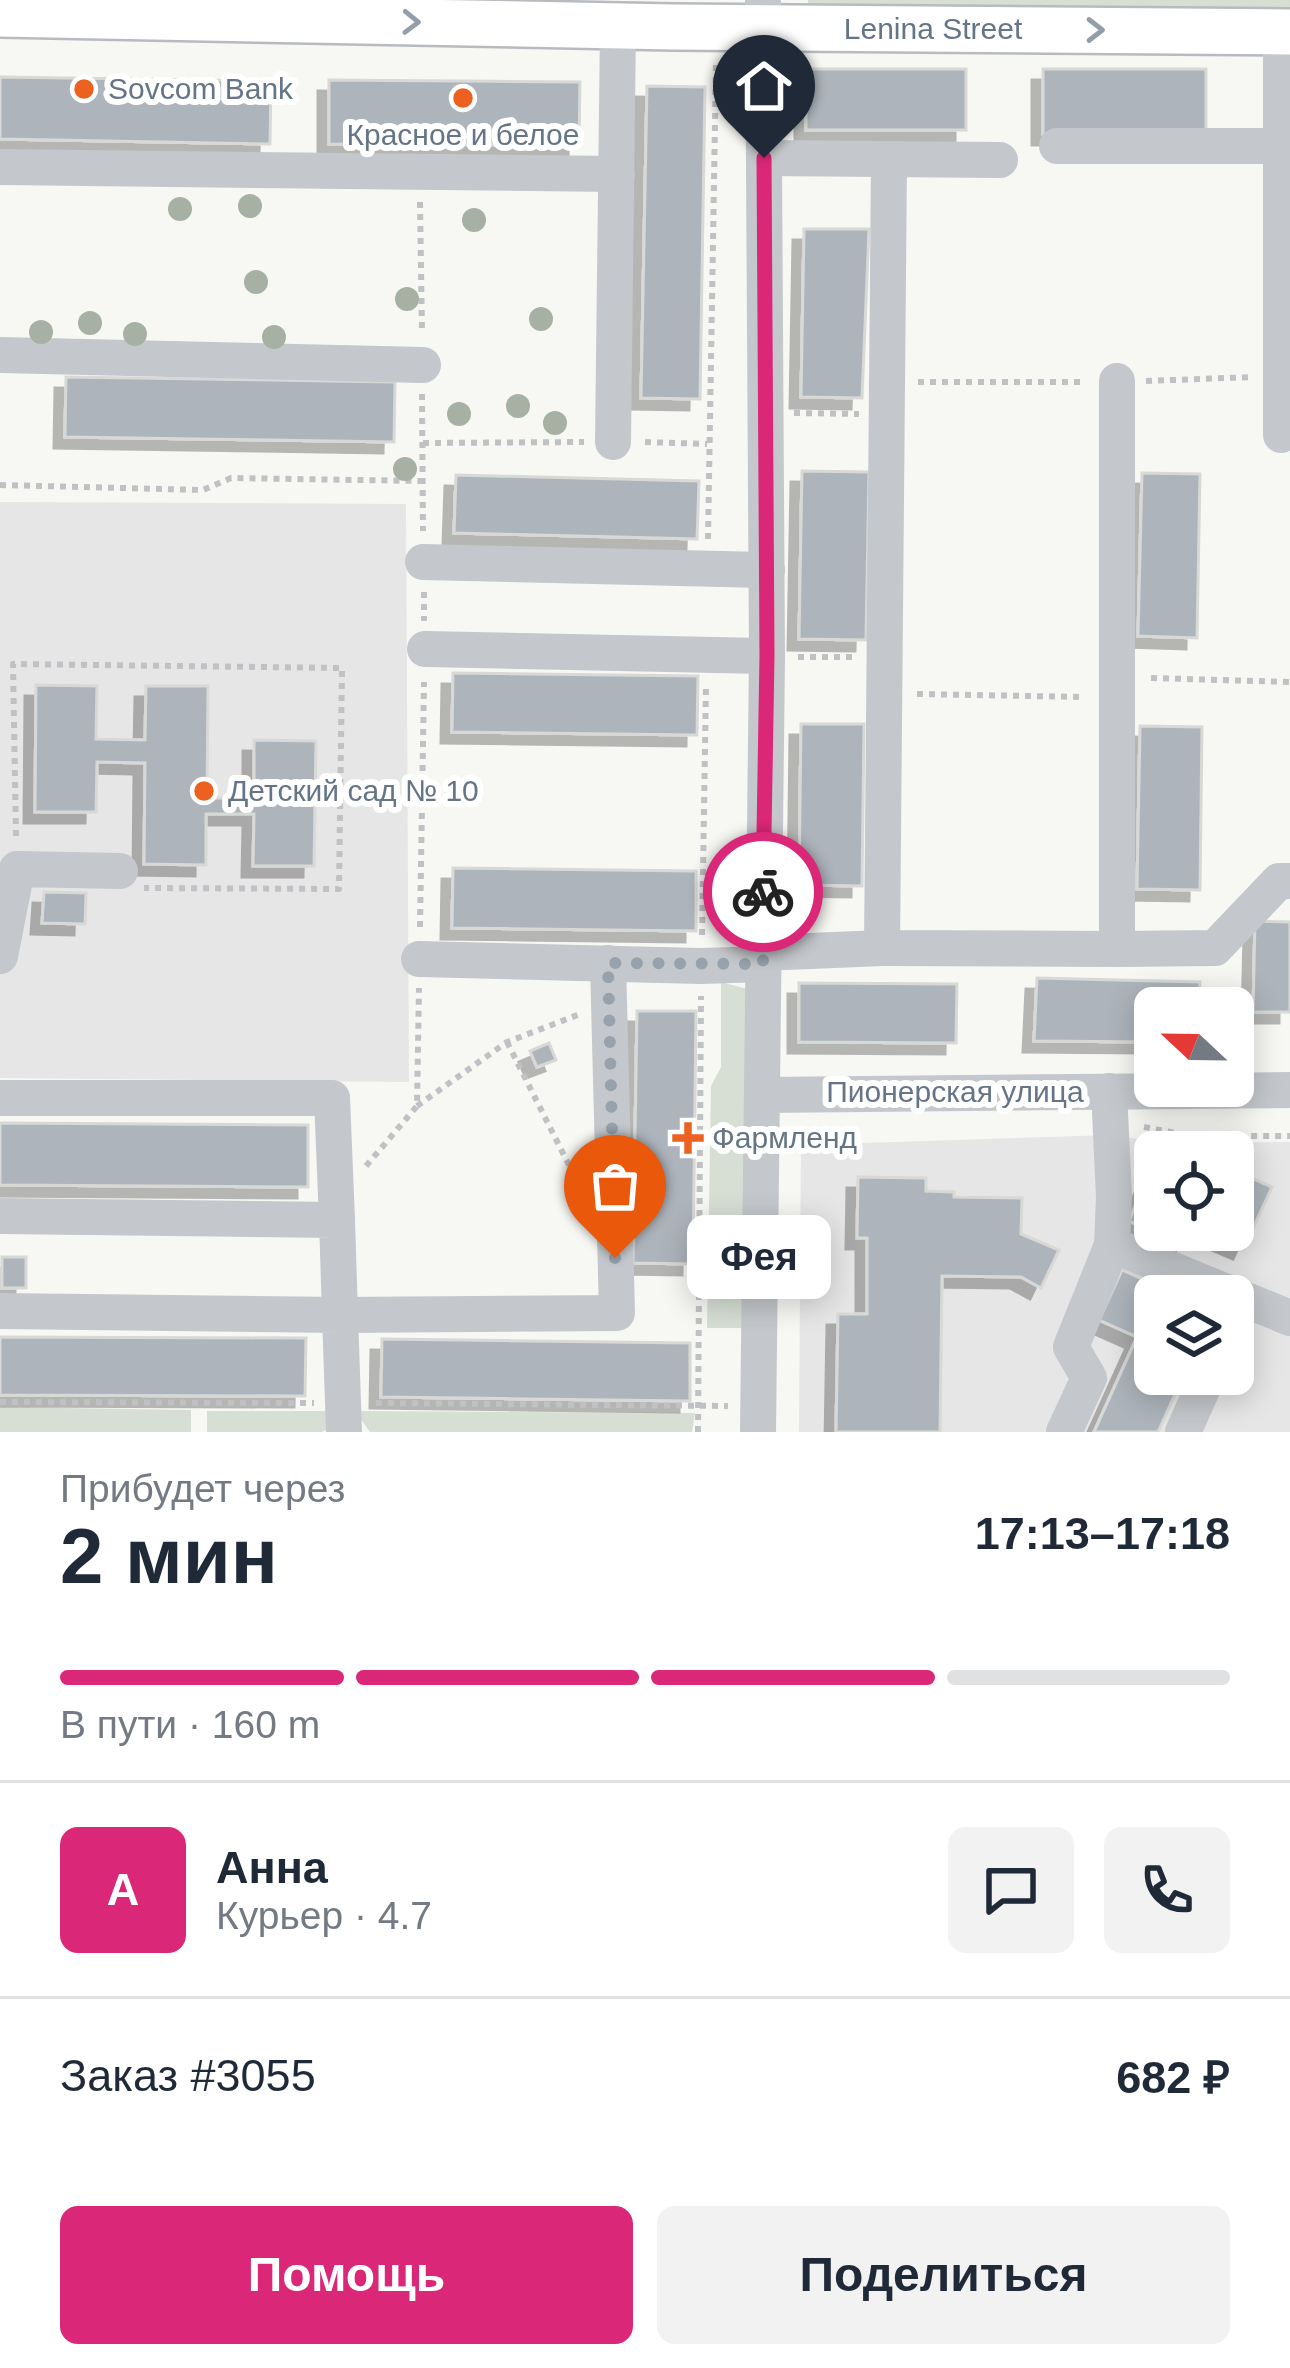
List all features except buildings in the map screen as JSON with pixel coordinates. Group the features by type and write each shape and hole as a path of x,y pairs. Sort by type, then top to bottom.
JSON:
{"main road":[{"name":"Lenina Street","path":"0,14 618,26 763,14 1286,32"}],"street":[{"path":"758,1418 762,958 778,657 767,570 763,14"},
{"path":"613,442 618,26"},
{"path":"1281,435 1286,32"},
{"path":"1057,146 1281,146"},
{"path":"764,158 1000,160"},
{"path":"882,947 889,160"},
{"path":"0,167 616,174"},
{"path":"0,355 422,365"},
{"path":"1117,382 1117,949"},
{"path":"423,562 767,570"},
{"path":"425,649 778,657"},
{"path":"0,956 17,869 120,871"},
{"path":"419,959 701,966 882,947 1215,948 1279,881 1290,881"},
{"path":"0,1311 616,1313 608,963"},
{"name":"Пионерская улица","path":"764,1095 1290,1090"},
{"path":"1064,1432 1089,1378 1071,1347 1112,1245 1109,1091"},
{"path":"0,1098 332,1099 345,1417"},
{"path":"0,1216 337,1210"},
{"path":"1112,1245 1169,1275"},
{"path":"1254,1313 1290,1318"},
{"path":"1183,1432 1200,1395"}],"path":[{"path":"708,569 716,63"},
{"path":"417,1106 425,649 420,174"},
{"path":"788,413 886,414"},
{"path":"422,443 707,444"},
{"path":"0,485 203,490 231,478 422,482"},
{"path":"698,1432 706,656"},
{"path":"778,657 884,675 1117,687 1290,682"},
{"path":"17,869 13,664 342,668 339,889 141,888 120,871"},
{"path":"337,1210 417,1106 507,1042 610,1003"},
{"path":"507,1042 586,1199"},
{"path":"0,1402 345,1417 698,1408 758,1418"}],"shaded area":[{"path":"808,0 1290,0 1290,15 808,12"},
{"name":"Детский сад № 10","path":"0,502 406,504 409,1082 0,1078"},
{"path":"721,982 747,989 742,1328 707,1328 711,1086 721,1067"},
{"path":"1111,1135 1134,1138 1134,1251 1254,1251 1254,1142 1290,1142 1290,1432 799,1432 801,1145"},
{"path":"0,1407 191,1410 191,1432 0,1432"},
{"path":"207,1411 336,1411 331,1428 322,1432 207,1432"},
{"path":"355,1411 695,1413 692,1432 370,1432"}],"way so far":[{"path":"615,1258 608,963 763,964 763,892"}],"place":[{"name":"Sovcom Bank","path":"84,89"},
{"name":"Красное и белое","path":"463,98"},
{"name":"Детский сад № 10","path":"204,791"},
{"name":"Фармленд","path":"688,1138"},
{"name":"Фея","path":"615,1258"}],"route":[{"path":"763,892 767,656 764,158"}]}
